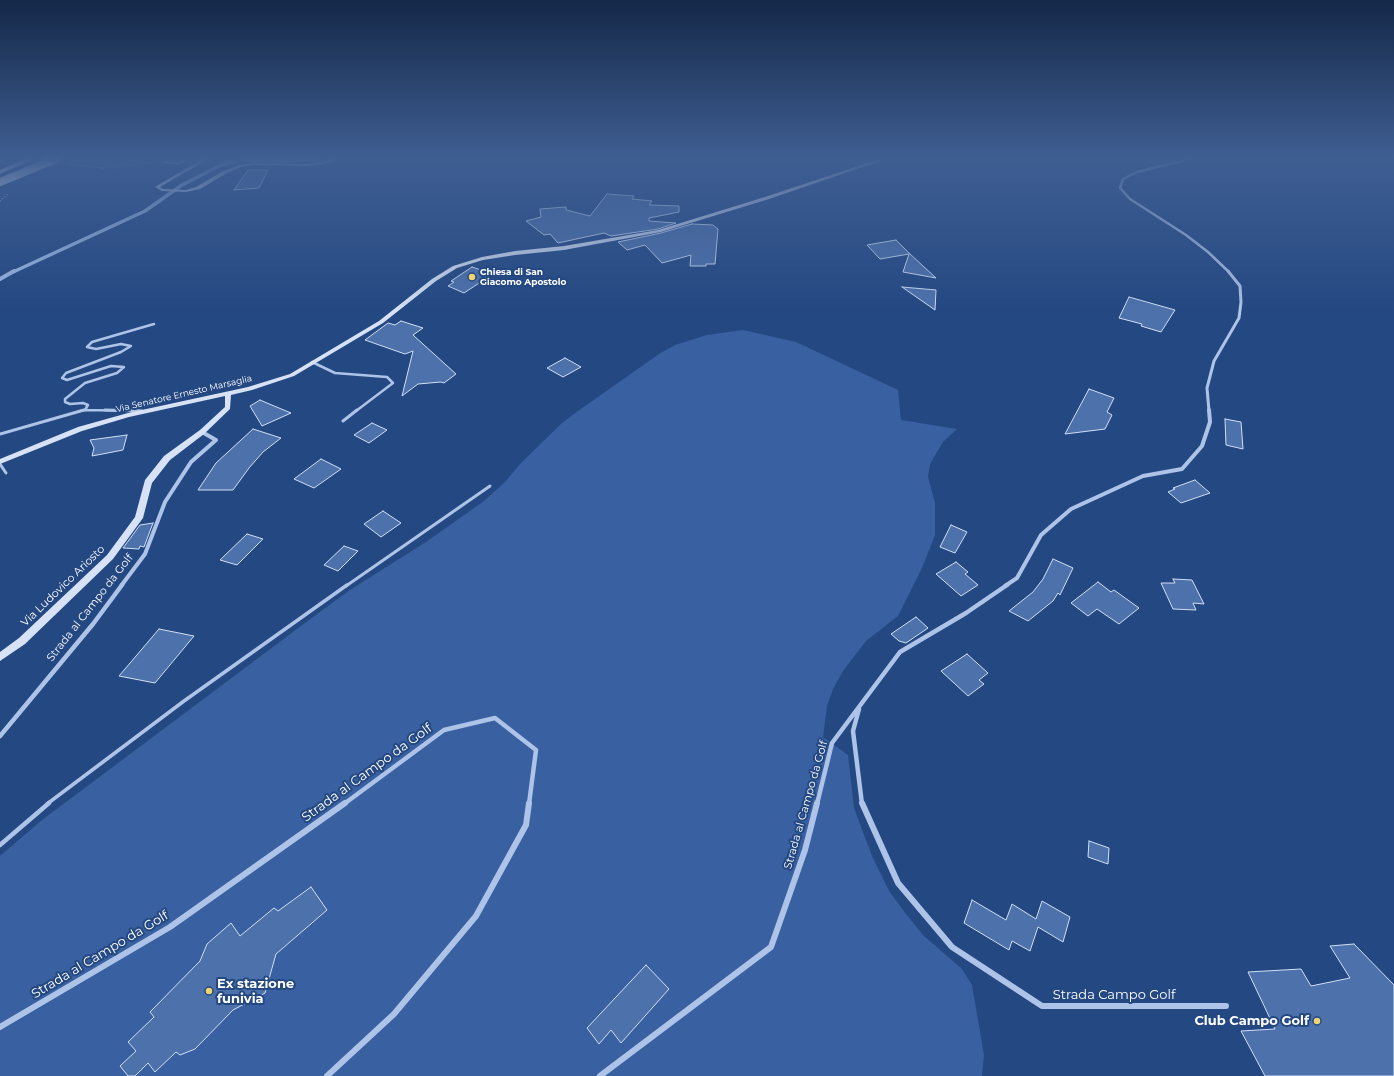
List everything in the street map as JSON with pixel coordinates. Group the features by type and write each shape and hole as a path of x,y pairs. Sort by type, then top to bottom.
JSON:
{"street":[{"name":"Via Senatore Ernesto Marsaglia","path":"0,463 80,429 148,411 250,389 292,375 381,322 434,280 455,267 515,253 564,248 659,231 730,209"},
{"name":"Strada al Campo da Golf","path":"600,1076 771,947 805,850 832,743 900,652 966,613 1017,578 1041,535 1071,509 1143,476 1182,469 1202,446 1210,422 1207,388 1214,361 1239,318 1241,302 1240,286 1227,269 1208,252 1186,235 1146,209"},
{"name":"Via Ludovico Ariosto","path":"0,656 22,641 110,557 139,518 148,482 167,458 202,432 228,408 228,394"},
{"name":"Strada al Campo da Golf","path":"0,736 93,624 145,554 165,502 191,462 216,440 202,432"},
{"name":"Strada Campo Golf","path":"860,707 853,732 862,805 898,883 952,947 1042,1006 1226,1006"},
{"name":"Strada al Campo da Golf","path":"0,1026 170,927 370,786 444,730 495,718 536,750 526,825 476,916 394,1014 326,1076"}],"lane":[{"path":"85,410 88,406 82,403 70,404 65,402 65,398 85,384 117,373 124,367 119,365 106,367 67,380 62,378 66,373 121,352 131,346 121,344 96,349 87,348 92,342 154,324"},
{"path":"312,362 335,373 387,377 393,383 343,421"},
{"path":"0,434 85,410 148,411"},
{"path":"0,463 6,473"},
{"path":"0,845 51,801 184,701 374,566 490,486"}],"shaded area":[{"path":"743,330 796,342 898,390 901,420 957,429 943,442 930,464 928,477 935,503 935,535 922,568 898,616 866,641 843,671 833,689 827,706 823,737 848,755 854,808 872,856 889,891 923,935 962,969 972,985 984,1055 982,1076 0,1076 0,856 42,820 305,623 350,590 426,542 484,501 505,482 520,464 562,423 578,411 659,354 675,345 707,335"}],"building":[{"path":"540,209 566,209 590,216 595,209 679,209 679,212 649,218 649,221 676,223 658,229 611,236 604,233 558,243 550,234 544,235 526,221 541,217"},
{"path":"692,224 713,225 718,229 715,264 706,264 706,266 690,266 691,255 662,263 645,245 627,250 618,242 661,233"},
{"path":"896,240 936,278 903,272 909,254 880,259 867,245"},
{"path":"472,267 493,274 464,293 448,286 454,282 451,281"},
{"path":"902,287 936,290 935,310"},
{"path":"1129,297 1175,310 1161,332 1141,326 1142,324 1119,318"},
{"path":"401,321 423,328 413,335 456,374 444,383 418,384 402,396 413,351 405,354 365,340 388,323 395,325"},
{"path":"565,358 581,367 563,377 547,368"},
{"path":"1089,389 1114,398 1107,412 1112,415 1105,429 1065,434"},
{"path":"260,400 291,413 262,426 250,406"},
{"path":"1225,419 1241,422 1243,449 1226,445"},
{"path":"372,423 387,430 369,443 354,435"},
{"path":"253,429 281,438 263,452 233,490 198,490 216,463"},
{"path":"127,435 123,450 92,456 94,448 90,440"},
{"path":"321,459 341,469 314,488 294,479"},
{"path":"1195,480 1210,493 1181,503 1168,492 1175,489 1173,488"},
{"path":"383,511 401,523 381,537 364,524"},
{"path":"153,523 144,547 140,546 139,549 123,548 140,525"},
{"path":"951,525 967,532 955,553 940,547"},
{"path":"247,534 263,539 237,565 220,560"},
{"path":"344,546 358,551 338,571 324,565"},
{"path":"1053,559 1073,568 1060,595 1058,593 1053,601 1028,621 1009,611 1033,592 1043,579"},
{"path":"956,562 968,572 965,574 978,585 961,596 936,574"},
{"path":"1173,579 1192,580 1204,604 1193,603 1196,610 1173,609 1161,583 1175,583"},
{"path":"1098,582 1111,592 1114,590 1139,608 1119,624 1097,609 1088,616 1071,603"},
{"path":"916,617 928,628 906,643 899,641 891,634"},
{"path":"159,629 194,636 155,683 119,676"},
{"path":"967,654 988,673 979,680 984,684 968,696 941,671"},
{"path":"1089,841 1109,848 1108,864 1088,857"},
{"name":"Ex stazione funivia","path":"311,887 327,910 276,954 265,993 233,1010 195,1049 180,1055 176,1052 155,1072 148,1063 135,1076 128,1076 120,1066 136,1051 128,1042 154,1017 150,1012 200,961 207,944 231,923 240,936 274,908 278,911"},
{"path":"972,900 1006,920 1012,904 1036,919 1042,901 1070,917 1063,942 1038,927 1030,951 1012,941 1009,950 964,923"},
{"path":"1354,944 1394,985 1394,1076 1265,1076 1241,1031 1275,1029 1248,972 1301,969 1311,986 1350,978 1330,946"},
{"path":"646,965 669,989 621,1043 611,1030 599,1044 587,1028"}],"waterway":[{"path":"13,272 148,209"},
{"path":"0,279 14,271"}],"place":[{"name":"Chiesa di San Giacomo Apostolo","path":"472,277"},
{"name":"Ex stazione funivia","path":"209,991"},
{"name":"Club Campo Golf","path":"1317,1021"}]}
